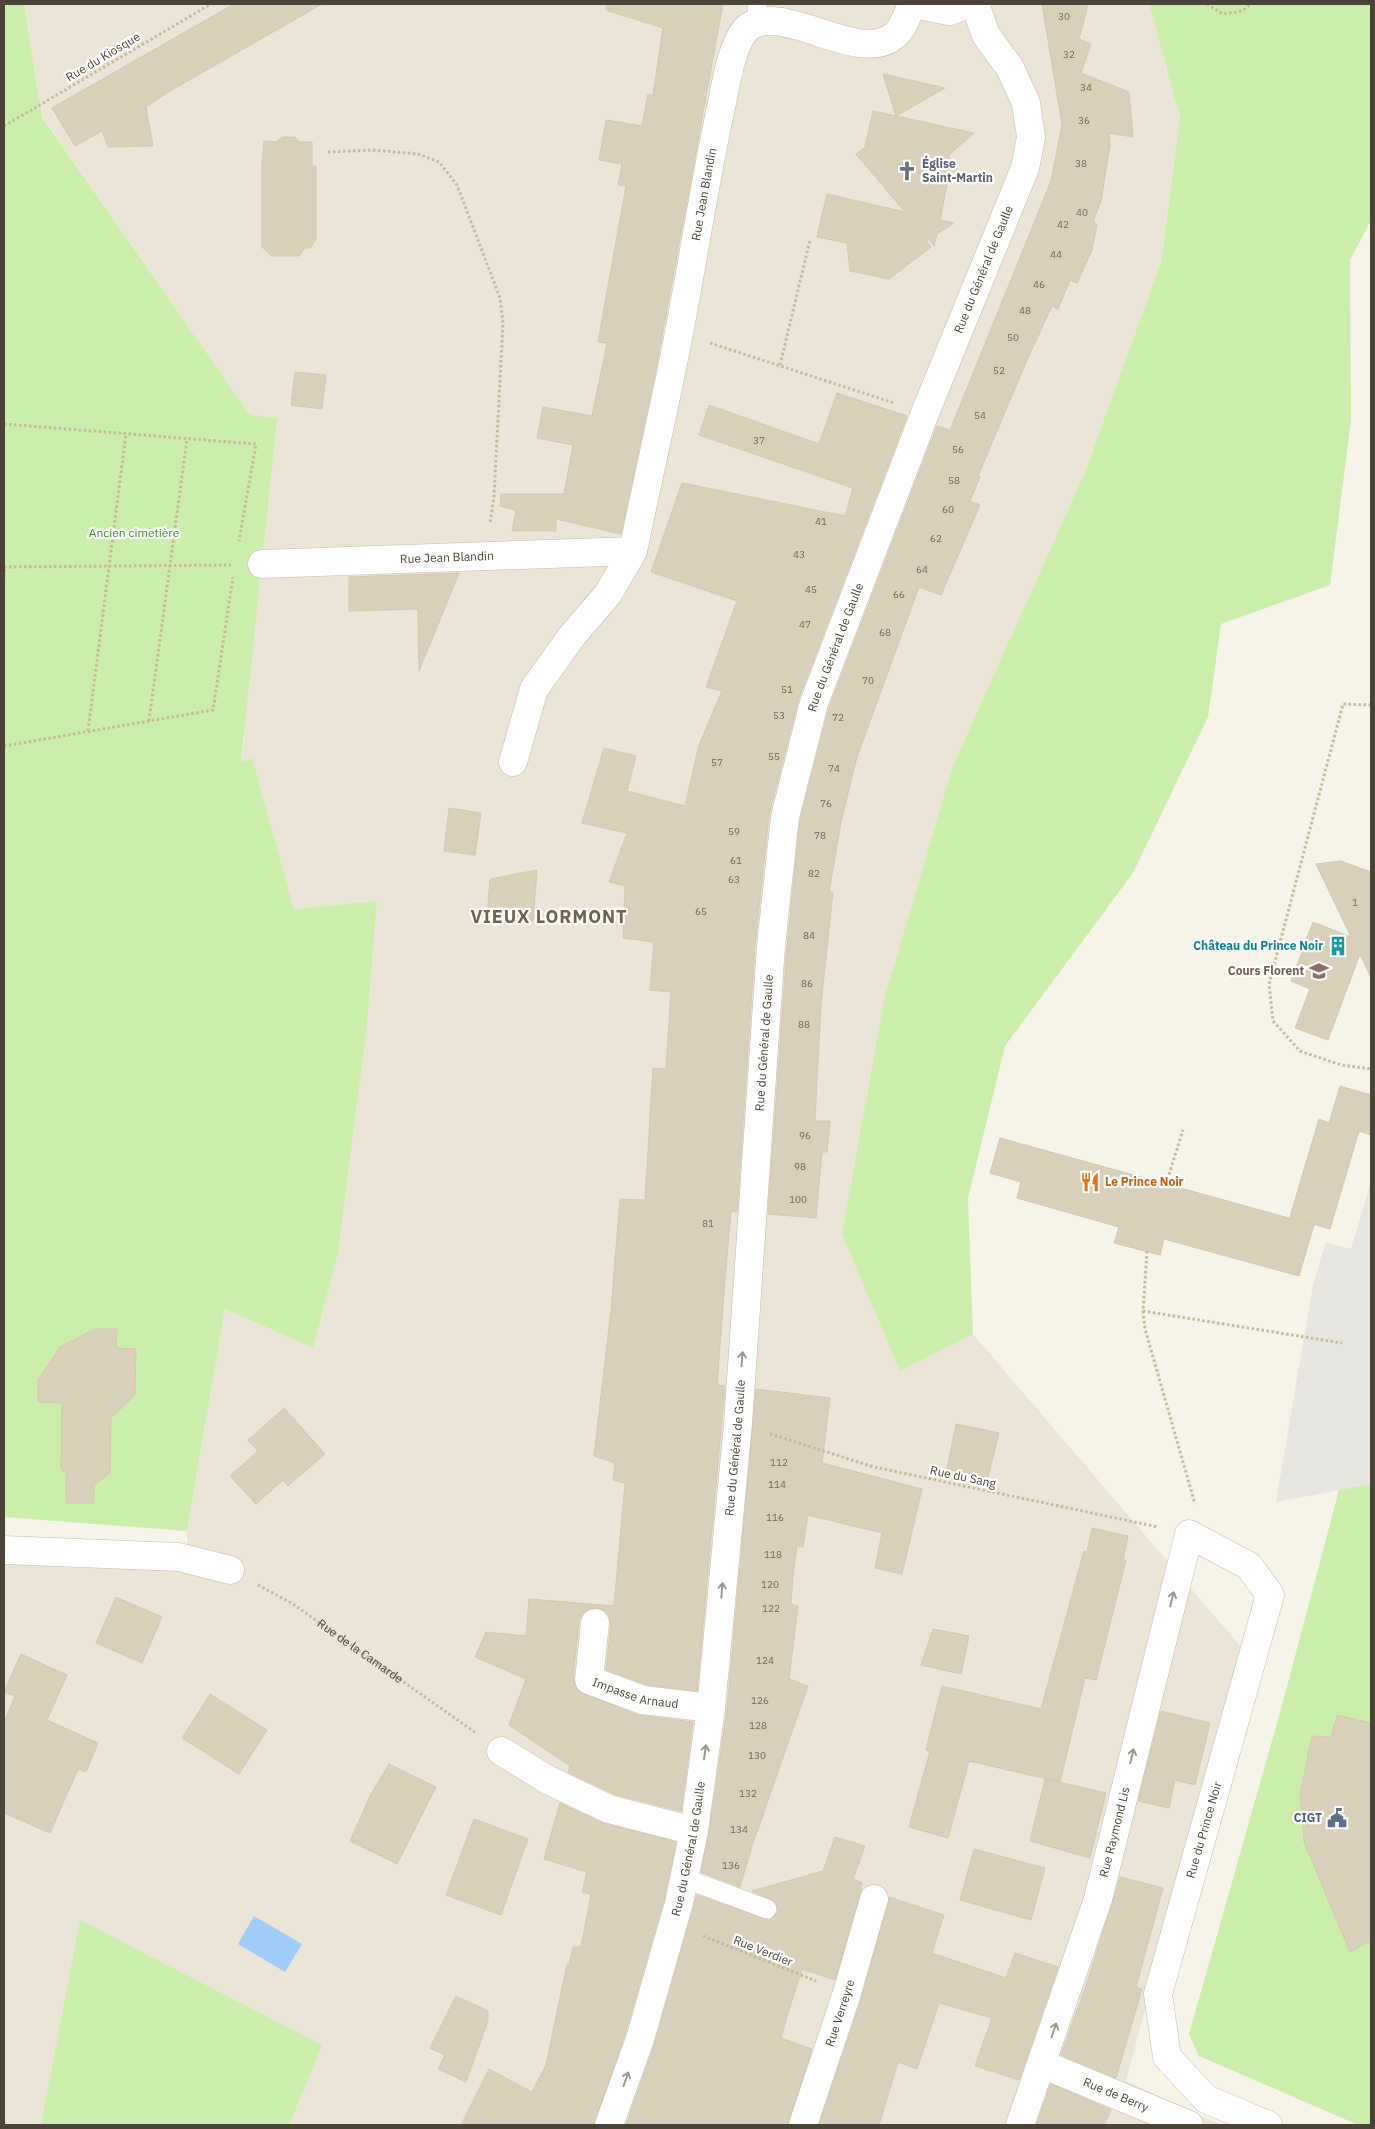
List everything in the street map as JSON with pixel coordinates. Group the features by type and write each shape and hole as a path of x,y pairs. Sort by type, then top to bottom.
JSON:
{"street":[{"path":"912,4 949,11 968,4"},
{"name":"Rue Jean Blandin","path":"513,762 534,689 572,636 608,594 633,551 679,333 713,144 726,82 738,42 758,12 799,20 852,40 884,41 895,35 902,27 912,4"},
{"name":"Rue du Général de Gaulle","path":"610,2125 640,2039 674,1924 694,1830 711,1708 738,1424 771,946 785,816 814,703 925,413 1025,168 1031,137 1026,103 1010,68 986,35 975,4"},
{"name":"Rue Jean Blandin","path":"262,564 633,551"},
{"name":"Rue Raymond Lis","path":"1020,2125 1098,1899 1189,1534"},
{"name":"Rue du Prince Noir","path":"1189,1534 1249,1566 1270,1595 1158,1994 1167,2057 1206,2099 1261,2124"},
{"path":"7,1557 179,1557 230,1570"},
{"name":"Impasse Arnaud","path":"595,1623 589,1680 643,1700 711,1708"},
{"path":"501,1751 548,1780 609,1808 694,1830"},
{"name":"Rue Verreyre","path":"803,2125 847,1994 874,1899"},
{"name":"Rue de Berry","path":"1042,2064 1189,2125"}],"lane":[{"path":"684,1878 767,1908"}],"path":[{"name":"Rue du Kiosque","path":"4,126 211,4"},
{"path":"1207,4 1223,14 1242,11 1251,4"},
{"path":"328,152 373,150 418,154 439,162 457,185 500,298 503,323 494,496 489,532"},
{"path":"780,365 810,240"},
{"path":"679,333 925,413"},
{"path":"4,424 256,444 235,564 213,710 4,746"},
{"path":"88,732 126,434"},
{"path":"149,721 187,439"},
{"path":"4,577 4,567 262,564"},
{"path":"1371,705 1343,704 1269,984 1273,1021 1300,1051 1341,1064 1371,1069"},
{"path":"1166,1184 1183,1130"},
{"path":"1147,1252 1143,1311 1145,1329 1197,1513 1189,1534"},
{"path":"1143,1311 1342,1343"},
{"name":"Rue du Sang","path":"738,1424 874,1467 1189,1534"},
{"name":"Rue de la Camarde","path":"230,1570 293,1604 501,1751"},
{"name":"Rue Verdier","path":"674,1924 847,1994"}],"shaded area":[{"path":"24,4 1149,4 1180,118 1161,262 1085,472 953,767 885,996 900,1371 973,1334 1242,1648 1126,2081 1221,2125 4,2125 4,1560 188,1570 187,1531 225,1309 313,1348 338,1254 367,1027 377,901 294,909 252,759 241,762 244,739 250,415 42,116"},
{"path":"1371,1182 1371,1484 1276,1502 1313,1285 1326,1242 1351,1249"}],"green space":[{"name":"Ancien cimetière","path":"4,4 24,4 42,117 250,415 277,418 241,762 252,758 294,909 377,901 367,1027 338,1254 313,1348 225,1309 187,1531 4,1517"},
{"path":"1149,4 1371,4 1371,220 1350,260 1351,420 1330,585 1221,624 1208,717 1133,873 1005,1046 968,1198 973,1334 900,1371 842,1234 885,996 953,766 1085,472 1161,262 1180,118"},
{"path":"1371,1484 1371,2125 1358,2125 1199,2056 1189,2034 1281,1709 1339,1490"},
{"path":"80,1920 322,2045 289,2125 41,2125"}],"water":[{"path":"254,1916 302,1944 285,1972 238,1944"}],"building":[{"path":"234,4 322,4 170,91 146,107 153,146 108,147 102,131 75,146 52,108"},
{"path":"607,4 723,4 656,369 621,534 556,519 556,531 512,531 516,510 500,506 501,494 564,494 573,445 537,438 543,407 592,416 607,343 598,342 626,186 618,185 622,164 599,160 606,120 642,126 648,94 653,95 663,28 606,10"},
{"path":"1042,4 1088,4 1079,39 1091,44 1081,73 1129,92 1133,137 1109,133 1110,145 1101,201 1093,222 1097,224 1092,250 1077,283 1070,280 1058,309 1052,306 1027,360 978,476 980,477 970,501 980,505 941,595 919,587 857,757 841,822 829,892 833,892 821,1004 815,1121 830,1121 827,1152 822,1152 816,1218 768,1214 787,947 800,820 829,708 937,426 950,430 1051,181 1062,125"},
{"path":"883,74 945,88 896,116"},
{"name":"Église Saint-Martin","path":"873,111 974,133 948,156 957,169 949,174 940,220 954,223 937,234 934,246 929,239 926,241 931,247 889,279 850,271 847,243 817,237 827,194 905,212 856,154 865,147"},
{"path":"282,137 295,137 300,142 312,142 312,166 316,166 316,238 311,248 305,248 299,256 272,256 262,247 262,166 264,141 276,142"},
{"path":"295,372 326,375 322,409 291,405"},
{"path":"837,393 907,416 799,698 769,815 755,945 737,1212 731,1211 725,1280 717,1385 725,1386 697,1691 647,1685 606,1670 611,1625 609,1616 604,1610 597,1608 589,1609 583,1613 579,1621 573,1678 578,1691 638,1715 693,1722 681,1811 614,1794 568,1772 570,1766 509,1725 526,1679 475,1657 486,1632 526,1636 529,1599 614,1606 625,1483 613,1480 615,1463 594,1456 611,1310 620,1199 645,1200 653,1068 666,1069 671,992 650,990 654,942 623,938 625,886 609,882 627,833 582,823 604,748 636,756 627,791 685,806 699,745 722,691 706,687 737,601 651,572 682,483 845,516 853,488 699,435 709,405 819,444"},
{"path":"459,573 419,671 418,609 349,611 349,577"},
{"path":"449,808 481,813 475,855 444,851"},
{"name":"Château du Prince Noir","path":"1341,861 1371,872 1371,978 1360,954 1328,1040 1295,1028 1310,989 1291,981 1313,922 1351,937 1316,864"},
{"path":"537,870 533,921 487,918 490,879"},
{"path":"1340,1086 1371,1095 1371,1135 1359,1131 1330,1229 1290,1217 1319,1119 1329,1123"},
{"name":"Le Prince Noir","path":"1000,1138 1314,1225 1299,1276 1164,1239 1160,1255 1114,1243 1119,1227 1017,1198 1021,1182 990,1173"},
{"path":"95,1329 117,1329 116,1348 136,1349 135,1395 111,1418 110,1473 94,1485 94,1503 66,1503 66,1474 61,1469 62,1403 38,1402 38,1380 60,1347"},
{"path":"756,1389 830,1398 822,1463 922,1489 902,1574 875,1568 882,1533 808,1515 803,1547 797,1546 793,1576 791,1604 798,1606 789,1679 808,1686 752,1846 740,1887 701,1872 709,1833 727,1710"},
{"path":"284,1408 325,1454 288,1486 283,1480 256,1504 230,1476 258,1451 248,1440"},
{"path":"956,1424 999,1433 988,1477 947,1469"},
{"path":"1092,1528 1128,1536 1123,1560 1126,1560 1096,1680 1085,1678 1060,1782 969,1761 948,1838 909,1827 930,1751 926,1750 942,1686 1041,1709 1084,1551 1087,1552"},
{"path":"116,1597 162,1617 142,1663 96,1643"},
{"path":"933,1629 969,1636 961,1674 921,1665"},
{"path":"21,1654 67,1675 47,1720 98,1743 86,1772 78,1769 50,1833 4,1813 4,1723 15,1696 4,1692"},
{"path":"210,1694 267,1730 239,1774 182,1738"},
{"path":"1161,1711 1210,1723 1195,1785 1175,1780 1169,1808 1138,1801"},
{"name":"CIGT","path":"1337,1715 1371,1723 1371,1941 1350,1952 1304,1842 1300,1794 1312,1736 1331,1737"},
{"path":"389,1764 436,1787 397,1864 350,1841 371,1794"},
{"path":"1045,1779 1106,1793 1090,1858 1030,1841"},
{"path":"560,1803 605,1824 676,1842 664,1899 625,2034 594,2125 461,2125 489,2069 532,2092 546,2065 567,1964 569,1965 573,1947 581,1947 591,1894 582,1892 587,1872 544,1859"},
{"path":"474,1819 528,1839 501,1915 446,1895"},
{"path":"835,1837 865,1846 853,1879 862,1883 860,1888 862,1889 835,1980 802,1969 789,2010 781,2038 812,2049 788,2125 626,2125 655,2043 697,1895 769,1920 778,1912 776,1902 752,1891 823,1871"},
{"path":"974,1849 1045,1868 1031,1920 960,1900"},
{"path":"1120,1877 1163,1888 1136,1987 1142,1989 1116,2078 1061,2055 1089,1977"},
{"path":"889,1897 944,1915 932,1953 1006,1978 1015,1953 1058,1967 1019,2080 975,2066 992,2018 939,2003 917,2069 898,2062 879,2125 819,2125 862,1997"},
{"path":"456,1996 488,2011 488,2021 466,2082 438,2069 445,2055 430,2048"},
{"path":"1051,2084 1111,2110 1104,2125 1036,2125"}],"place":[{"name":"Église Saint-Martin","path":"907,171"},
{"name":"Château du Prince Noir","path":"1338,946"},
{"name":"Cours Florent","path":"1319,971"},
{"name":"Le Prince Noir","path":"1090,1182"},
{"name":"CIGT","path":"1337,1818"}],"district":[{"name":"VIEUX LORMONT","path":"549,917"}]}
